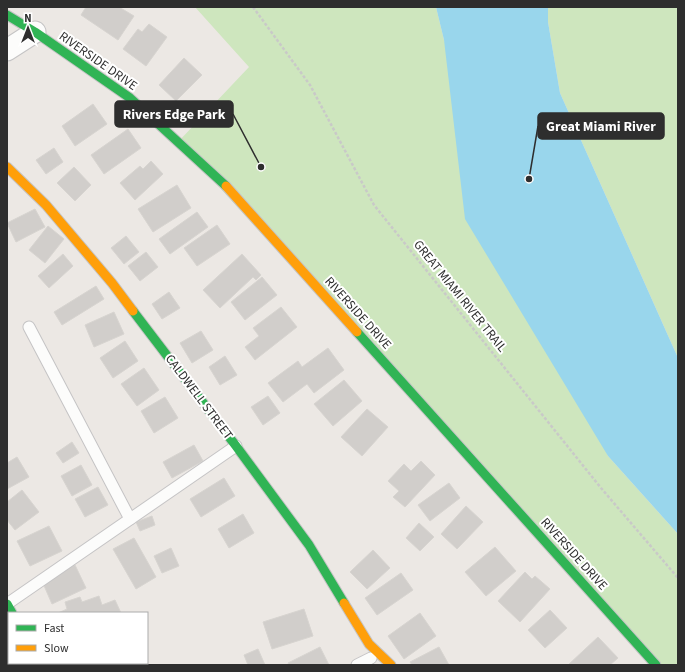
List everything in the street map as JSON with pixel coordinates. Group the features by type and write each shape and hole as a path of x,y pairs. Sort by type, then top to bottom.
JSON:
{"main road":[{"name":"RIVERSIDE DRIVE","path":"7,14 130,98 231,191 656,665"},
{"name":"CALDWELL STREET","path":"7,167 46,204 112,283 236,446 309,546 367,658 391,665"}],"street":[{"path":"7,50 35,32"}],"lane":[{"path":"29,326 130,519"},
{"path":"7,604 236,446"}],"path":[{"name":"GREAT MIAMI RIVER TRAIL","path":"253,7 310,85 374,204 601,488 678,578"}],"green space":[{"path":"195,7 436,7 444,40 608,456 678,534 678,665 656,665 178,142 249,67"},
{"path":"548,7 678,7 678,358 560,93 548,22"}],"water":[{"path":"436,7 548,7 548,22 560,93 678,358 678,534 608,456 465,219 444,40"}],"building":[{"path":"86,7 119,7 134,16 118,40 81,15"},
{"path":"149,24 167,37 146,66 123,49 138,29 142,32"},
{"path":"184,58 202,75 176,101 159,85"},
{"path":"93,104 107,124 75,146 62,126"},
{"path":"128,129 141,148 104,174 91,155"},
{"path":"54,148 63,162 46,174 36,160"},
{"path":"151,161 163,174 135,200 120,183 140,166 143,169"},
{"path":"74,167 91,185 75,201 57,183"},
{"path":"177,185 191,208 153,232 138,209"},
{"path":"35,209 45,227 16,242 7,223"},
{"path":"197,212 208,227 170,254 159,239"},
{"path":"217,225 230,244 197,266 184,248"},
{"path":"48,226 64,239 45,263 29,250"},
{"path":"126,236 139,252 124,264 111,248"},
{"path":"146,252 158,267 140,281 128,266"},
{"path":"63,254 73,266 49,288 38,276"},
{"path":"242,254 261,275 256,280 253,277 220,308 203,290"},
{"path":"262,277 277,295 245,320 231,302"},
{"path":"96,286 104,299 62,325 54,312"},
{"path":"169,292 180,308 162,319 152,304"},
{"path":"281,307 297,327 255,360 245,347 259,336 253,328"},
{"path":"114,312 124,334 94,347 85,325"},
{"path":"201,331 213,350 192,363 180,343"},
{"path":"125,341 138,361 113,378 100,358"},
{"path":"328,348 344,370 314,393 307,384 283,402 268,383 298,361 302,367"},
{"path":"225,356 237,375 220,385 209,367"},
{"path":"144,368 159,390 137,406 121,384"},
{"path":"344,380 362,401 333,426 314,404"},
{"path":"268,396 280,413 263,425 251,407"},
{"path":"165,397 178,418 154,433 141,411"},
{"path":"367,409 388,427 362,456 341,437"},
{"path":"72,442 79,453 63,463 56,453"},
{"path":"194,445 203,461 172,478 163,462"},
{"path":"17,457 29,477 7,489 7,463"},
{"path":"421,461 435,475 405,507 393,497 399,491 388,481 404,464 411,471"},
{"path":"81,465 92,485 72,496 61,476"},
{"path":"224,478 235,496 201,517 190,499"},
{"path":"449,483 460,498 430,521 418,505"},
{"path":"98,487 108,505 85,517 75,499"},
{"path":"22,490 39,512 15,530 7,520 7,502"},
{"path":"466,506 483,522 457,549 441,534"},
{"path":"243,514 254,533 229,548 218,529"},
{"path":"152,516 155,525 140,531 136,522"},
{"path":"419,523 434,537 420,551 406,538"},
{"path":"49,526 62,551 30,566 17,541"},
{"path":"134,538 156,577 136,589 113,549"},
{"path":"495,547 516,571 486,596 465,572"},
{"path":"171,548 179,566 162,573 154,556"},
{"path":"373,550 390,568 367,589 350,572"},
{"path":"75,565 86,588 52,604 42,581"},
{"path":"525,572 532,579 535,576 550,589 520,622 498,601"},
{"path":"401,573 413,590 377,615 365,598"},
{"path":"99,596 102,605 115,600 121,612 60,612 67,609 65,602 80,597 82,602"},
{"path":"304,609 313,636 272,649 263,622"},
{"path":"550,610 567,628 545,648 528,630"},
{"path":"420,613 436,636 404,659 388,636"},
{"path":"598,637 618,658 610,665 568,665"},
{"path":"320,647 329,665 289,665 288,663"},
{"path":"439,647 449,665 412,665 410,662"},
{"path":"258,649 265,665 248,665 244,655"},
{"path":"136,664 136,665 95,665"}],"traffic: fast":[{"path":"7,15 35,32 130,98 226,186"},
{"path":"133,311 309,545 344,603"},
{"path":"357,332 656,665"},
{"path":"7,604 11,612"}],"traffic: slow":[{"path":"7,167 46,205 112,283 133,311"},
{"path":"226,186 357,332"},
{"path":"344,603 369,644 391,665"}],"place":[{"name":"Rivers Edge Park","path":"261,167"},
{"name":"Great Miami River","path":"529,179"}]}
